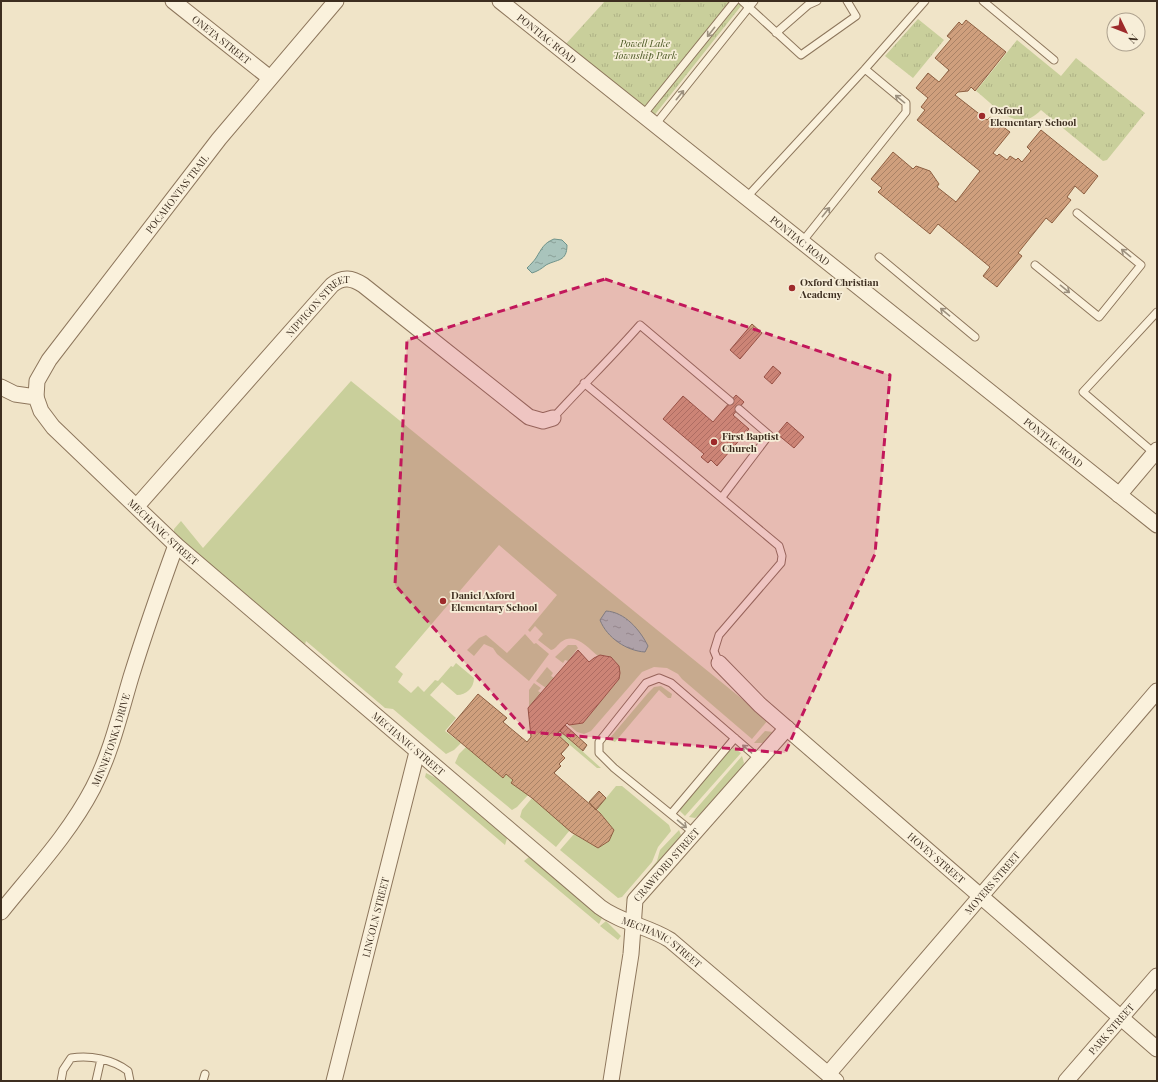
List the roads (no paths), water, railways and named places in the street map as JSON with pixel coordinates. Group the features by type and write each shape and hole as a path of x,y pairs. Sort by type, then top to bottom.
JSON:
{"street":[{"name":"ONETA STREET","path":"173,1 270,78"},
{"name":"POCAHONTAS TRAIL","path":"36,397 37,381 49,360 193,172 270,78 336,1"},
{"name":"PONTIAC ROAD","path":"500,1 1157,525"},
{"name":"NIPPIGON STREET","path":"136,506 332,285 344,278 354,280 363,285 529,417 543,421 553,418"},
{"path":"1,387 16,394 36,397"},
{"name":"MECHANIC STREET","path":"36,397 40,411 53,427 176,545 417,752 600,907 608,913 633,924 652,930 670,940 832,1078"},
{"path":"1119,495 1156,452"},
{"name":"MINNETONKA DRIVE","path":"1,912 66,832 97,780 108,753 142,640 176,545"},
{"name":"HOVEY STREET","path":"719,663 748,694 1157,1049"},
{"name":"MOYERS STREET","path":"832,1078 981,896 1157,691"},
{"name":"CRAWFORD STREET","path":"611,1081 632,954 635,900 787,728"},
{"name":"LINCOLN STREET","path":"334,1081 417,752"},
{"name":"PARK STREET","path":"1066,1081 1157,976"}],"lane":[{"path":"643,116 735,1"},
{"path":"742,1 801,55 856,16 848,1"},
{"path":"655,125 754,1"},
{"path":"776,33 808,5 816,1"},
{"path":"746,198 865,69 925,1"},
{"path":"983,1 1054,60"},
{"path":"802,242 906,112 906,103 865,69"},
{"path":"1035,265 1099,317 1141,265 1077,213"},
{"path":"878,258 975,337"},
{"path":"1156,452 1083,392 1157,312"},
{"path":"553,418 584,383 602,368 640,325 730,401"},
{"path":"584,383 779,546 782,556 781,563 719,636 714,652 719,663"},
{"path":"722,497 769,435 739,409"},
{"path":"694,833 614,768 599,753 599,742 646,683 659,678 671,683 759,759"},
{"path":"671,814 735,738"},
{"path":"60,1081 63,1070 71,1058 86,1056 121,1066 128,1071 130,1081"},
{"path":"96,1081 101,1060"}],"water":[{"path":"554,239 562,240 567,245 565,254 561,259 532,273 527,268 544,246"},
{"path":"606,611 613,612 626,618 636,628 648,646 645,652 625,646 607,632 600,620"}],"place":[{"name":"Oxford Elementary School","path":"982,116"},
{"name":"Oxford Christian Academy","path":"792,288"},
{"name":"First Baptist Church","path":"714,442"},
{"name":"Daniel Axford Elementary School","path":"443,601"}],"park label":[{"name":"Powell Lake Township Park","path":"645,48"}]}
